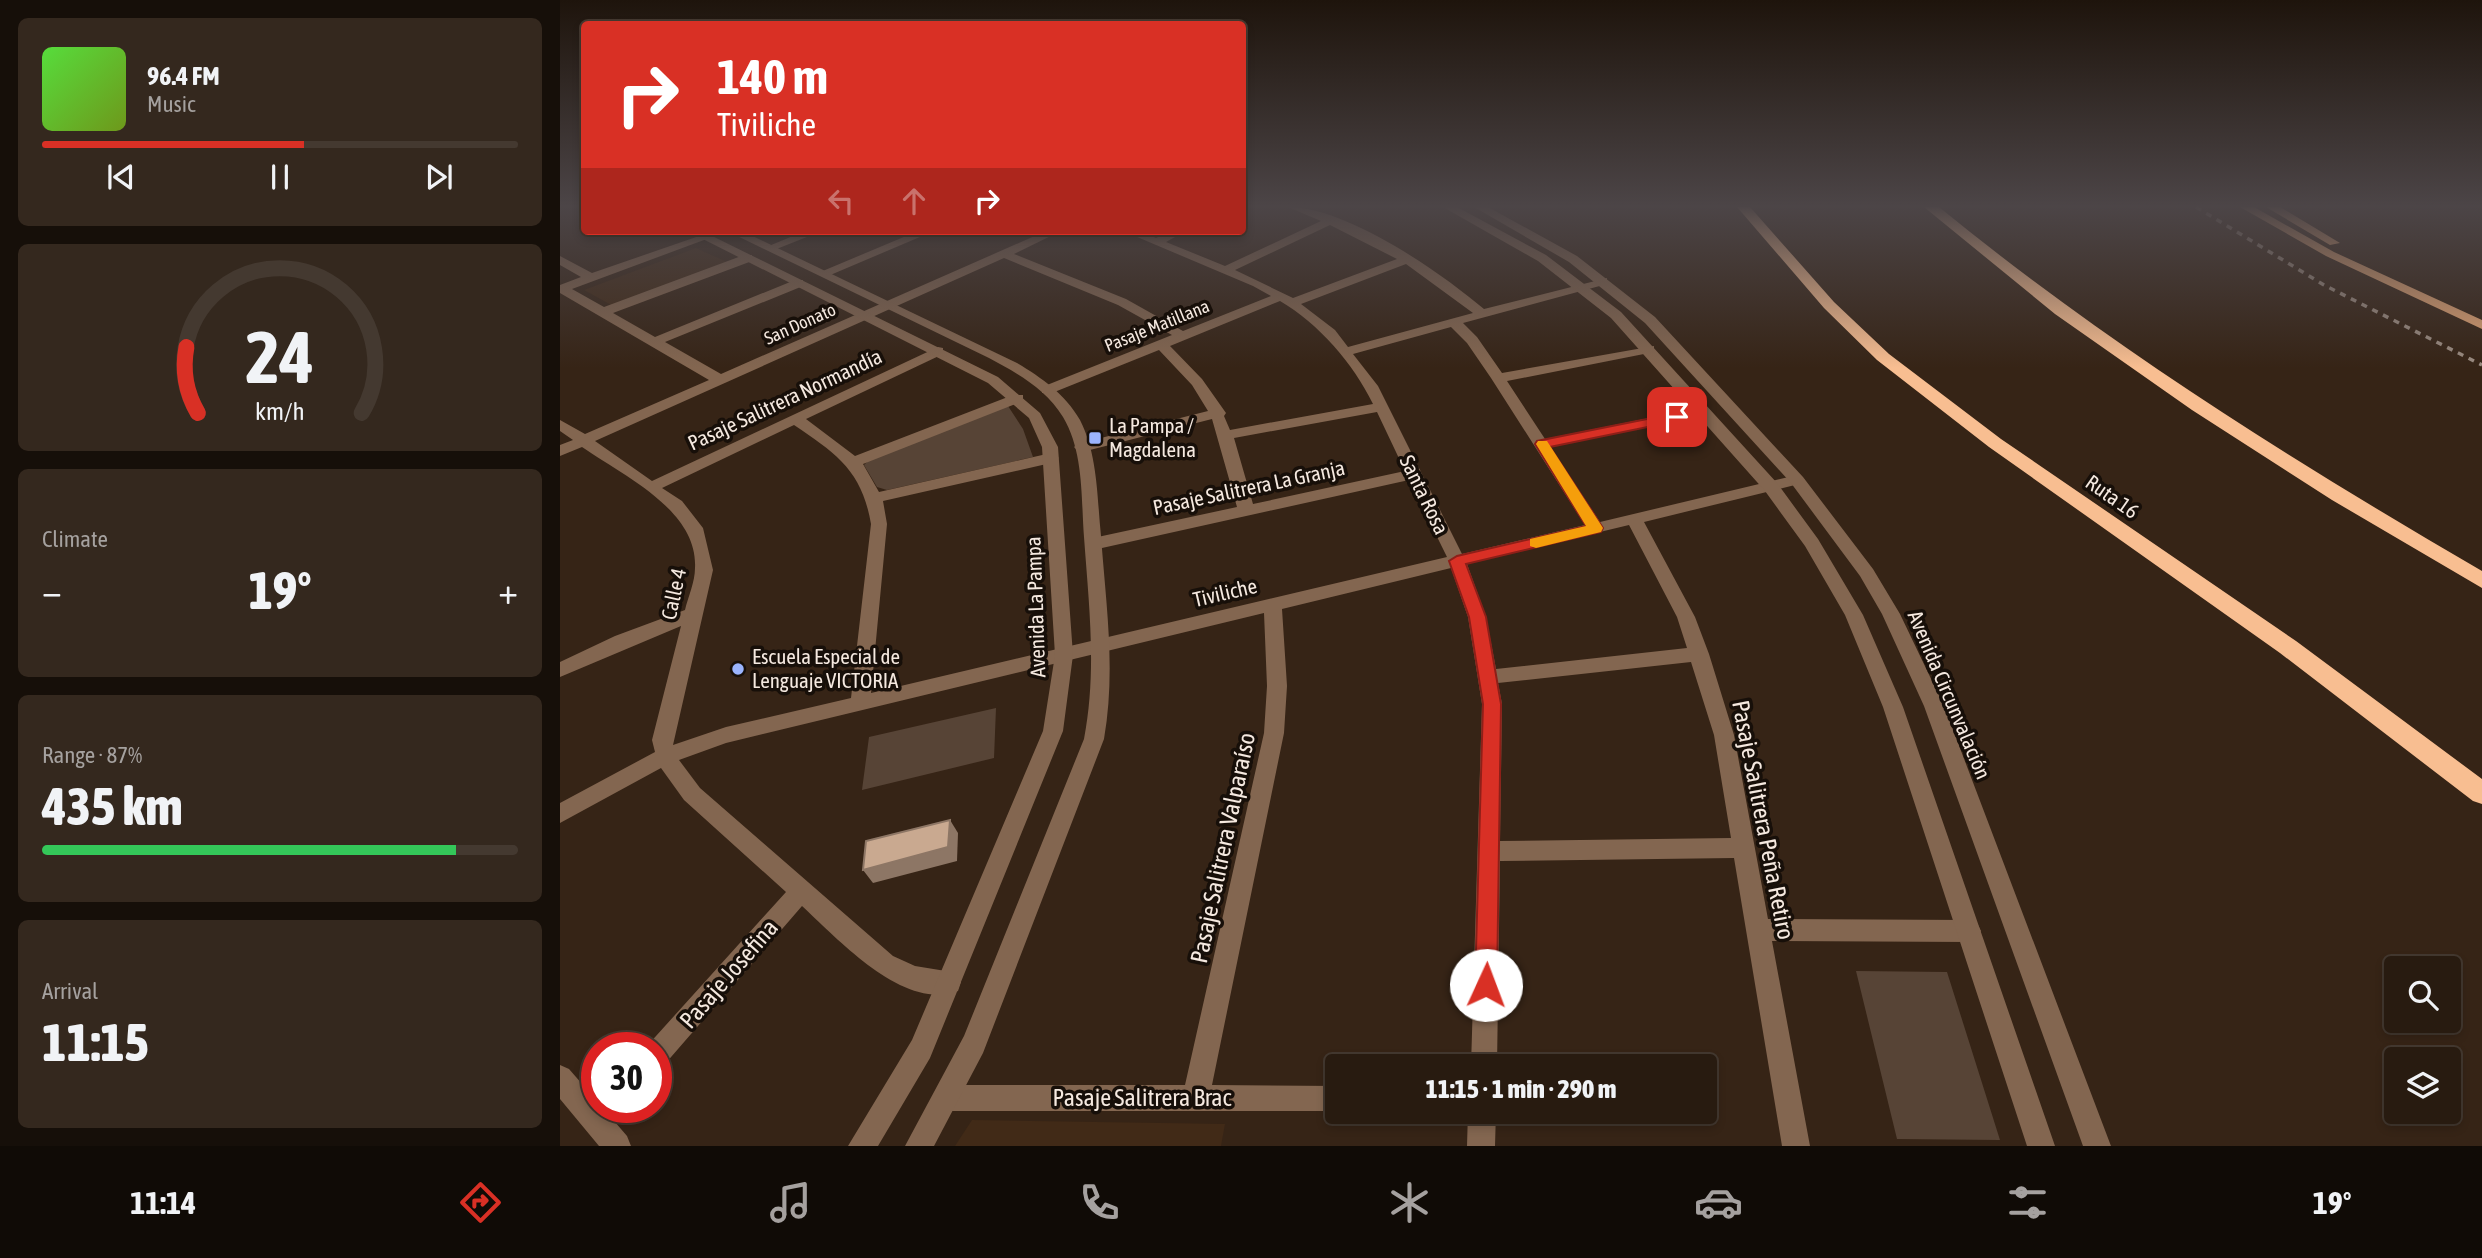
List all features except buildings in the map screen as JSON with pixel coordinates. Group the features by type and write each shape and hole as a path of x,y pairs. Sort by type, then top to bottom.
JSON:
{"highway":[{"name":"Ruta 16","path":"1790,260 1836,312 1914,382 2004,450 2288,647 2482,793"},
{"path":"1996,260 2026,285 2182,395 2349,502 2482,581"}],"main road":[{"path":"2343,260 2482,326"},
{"path":"2365,260 2482,315"}],"street":[{"path":"561,260 591,278"},
{"path":"561,288 640,260"},
{"path":"603,312 741,260"},
{"name":"Avenida La Pampa","path":"753,260 986,376 1017,398 1041,426 1051,458 1064,655 1059,704 1043,760 921,1049 862,1146"},
{"path":"797,260 890,304 1017,370 1047,390 1070,417 1082,447 1104,645 1100,713 1085,769 974,1044 919,1146"},
{"path":"824,273 855,260"},
{"name":"San Donato","path":"560,452 990,260"},
{"path":"1021,260 1122,302 1182,336"},
{"name":"Santa Rosa","path":"1205,260 1287,300 1347,351 1381,407 1457,561 1477,617 1490,677 1493,735 1484,1054"},
{"path":"1227,269 1243,260"},
{"name":"Pasaje Matillana","path":"1047,390 1182,336 1403,260"},
{"path":"1409,260 1448,286 1482,314"},
{"path":"1545,260 1582,286 1616,315 1649,349 1771,487 1832,575 1874,659 2041,1146"},
{"name":"Avenida Circunvalación","path":"1573,260 1603,281 1672,342 1797,480 1867,573 1913,658 2097,1146"},
{"path":"1347,351 1603,281"},
{"path":"654,342 799,283"},
{"path":"561,288 720,380"},
{"path":"1454,322 1472,340 1595,528"},
{"path":"1161,345 1195,379 1219,413 1246,510"},
{"path":"1498,378 1649,349"},
{"name":"Pasaje Salitrera Normandía","path":"651,487 938,351"},
{"path":"855,462 1017,398"},
{"path":"1227,435 1381,407"},
{"path":"1542,444 1704,411"},
{"path":"1082,447 1219,413"},
{"path":"796,419 855,462 875,498 879,524 860,704"},
{"name":"Calle 4","path":"560,424 651,487 687,516 701,542 704,570 664,724 662,740 665,756"},
{"path":"875,498 1051,458"},
{"name":"Pasaje Salitrera La Granja","path":"1093,544 1414,474"},
{"name":"Tiviliche","path":"560,814 608,784 665,756 726,735 1797,480"},
{"name":"Pasaje Salitrera Peña Retiro","path":"1634,519 1670,583 1700,654 1724,735 1797,1146"},
{"name":"Pasaje Salitrera Valparaíso","path":"1196,1098 1274,733 1277,686 1273,605"},
{"path":"560,670 622,641 694,614"},
{"path":"1490,677 1700,654"},
{"path":"665,756 676,776 692,794 884,964 913,978 950,982"},
{"path":"1490,851 1743,848"},
{"name":"Pasaje Josefina","path":"672,1037 801,891"},
{"path":"1758,930 1969,931"},
{"path":"560,1078 581,1098"},
{"name":"Pasaje Salitrera Brac","path":"947,1098 1325,1098"},
{"path":"603,1123 617,1146"},
{"path":"1482,1124 1482,1146"}],"shaded area":[{"path":"663,260 727,262 613,306 584,290"},
{"path":"1008,406 1023,429 1033,457 887,490 877,487 864,465 868,461"},
{"path":"996,708 994,758 862,790 869,737"},
{"path":"1856,971 1947,972 2000,1140 1897,1139"},
{"path":"972,1120 1225,1124 1221,1146 955,1146"}],"railway":[{"path":"2284,260 2324,285 2482,365"}],"slow traffic":[{"path":"1536,543 1595,528 1542,444"}],"place":[{"name":"La Pampa / Magdalena","path":"1095,438"},
{"name":"Escuela Especial de Lenguaje VICTORIA","path":"738,669"}],"route":[{"path":"1486,985 1492,704 1490,677 1477,617 1457,561 1595,528 1542,444 1677,417"}]}
